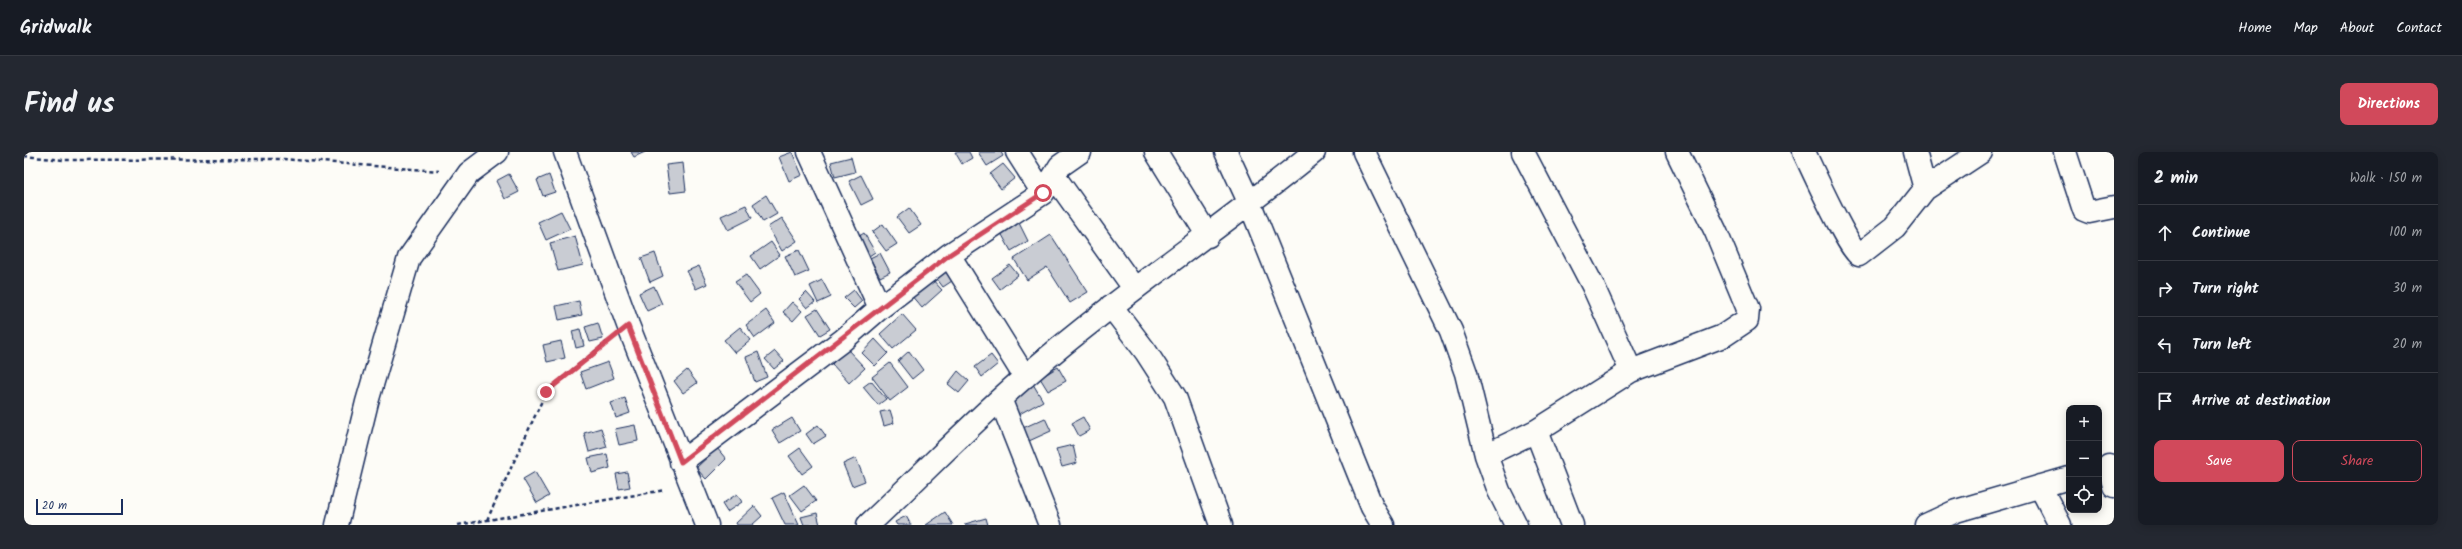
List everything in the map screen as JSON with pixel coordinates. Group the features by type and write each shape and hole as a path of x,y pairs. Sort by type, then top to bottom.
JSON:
{"street":[{"path":"337,525 367,402 409,258 469,173 498,152"},
{"path":"565,152 628,326 690,486 707,525"},
{"path":"809,152 880,308"},
{"path":"1017,152 1048,184 1134,288"},
{"path":"681,462 836,344 949,255 1048,184 1069,158 1080,152"},
{"path":"1156,152 1208,236"},
{"path":"1226,152 1250,204 1354,464 1372,507 1382,525"},
{"path":"877,521 1025,377 1134,288 1208,236 1314,152"},
{"path":"1364,152 1451,331 1466,373 1486,455 1499,492 1516,525"},
{"path":"1523,152 1593,286 1631,371"},
{"path":"1486,455 1536,431 1631,371 1723,336 1744,323 1749,316 1716,232 1676,152"},
{"path":"1804,152 1857,254 1862,254 1895,227 1925,188 1980,152"},
{"path":"1915,152 1925,188"},
{"path":"2065,152 2084,210 2089,212 2114,207"},
{"path":"949,255 1025,377"},
{"path":"1111,306 1146,352 1175,397 1221,525"},
{"path":"1001,401 1050,525"},
{"path":"1536,431 1572,525"},
{"path":"1937,522 2040,486 2066,479"},
{"path":"2040,486 2060,525"}],"path":[{"path":"24,156 63,160 282,159 469,173"},
{"path":"487,520 546,392 628,326"},
{"path":"458,525 690,486"}],"building":[{"path":"631,152 645,152 634,157"},
{"path":"792,152 802,175 789,181 779,157"},
{"path":"955,152 969,152 972,158 962,164"},
{"path":"978,152 1001,152 1003,156 987,166"},
{"path":"851,157 855,172 835,177 831,162"},
{"path":"683,163 686,191 670,193 666,165"},
{"path":"1003,164 1015,178 1001,189 990,174"},
{"path":"509,174 519,192 505,199 496,181"},
{"path":"549,175 555,192 543,196 537,180"},
{"path":"861,175 873,199 861,205 849,181"},
{"path":"766,195 777,214 763,222 753,204"},
{"path":"746,205 752,218 728,230 721,216"},
{"path":"909,208 921,225 909,233 897,217"},
{"path":"561,211 570,229 546,240 538,222"},
{"path":"782,218 797,241 782,251 768,227"},
{"path":"1019,223 1028,241 1011,251 1001,233"},
{"path":"883,224 897,244 886,251 872,232"},
{"path":"864,233 875,252 866,258 855,239"},
{"path":"1051,235 1088,292 1070,303 1047,267 1027,280 1014,259"},
{"path":"575,236 583,265 558,271 550,243"},
{"path":"771,242 780,255 760,269 751,256"},
{"path":"799,250 809,271 795,277 785,256"},
{"path":"655,253 663,276 650,282 641,258"},
{"path":"880,253 890,272 880,277 870,258"},
{"path":"1010,265 1018,275 1000,289 992,278"},
{"path":"699,266 707,284 696,289 687,271"},
{"path":"946,267 955,279 943,287 934,275"},
{"path":"746,275 760,294 750,302 735,282"},
{"path":"930,277 942,290 922,308 910,294"},
{"path":"822,280 831,297 818,303 810,286"},
{"path":"654,286 662,304 647,311 639,293"},
{"path":"854,290 862,301 854,308 844,298"},
{"path":"806,292 815,302 807,308 799,299"},
{"path":"579,301 582,315 559,320 556,306"},
{"path":"792,302 802,311 793,321 783,312"},
{"path":"817,309 830,329 820,335 807,315"},
{"path":"766,310 775,323 755,338 746,325"},
{"path":"902,314 916,330 893,349 880,334"},
{"path":"598,323 603,339 590,342 585,327"},
{"path":"740,327 751,340 735,353 724,340"},
{"path":"580,329 584,346 576,348 572,331"},
{"path":"875,339 888,353 875,366 862,353"},
{"path":"561,341 565,358 547,362 543,345"},
{"path":"847,349 865,368 849,383 832,364"},
{"path":"775,351 784,361 774,369 765,359"},
{"path":"909,351 923,370 912,379 898,361"},
{"path":"758,352 767,377 755,382 746,357"},
{"path":"991,355 998,364 982,377 975,367"},
{"path":"608,362 614,378 586,389 580,372"},
{"path":"890,363 908,387 890,401 872,377"},
{"path":"1058,367 1066,381 1048,391 1040,378"},
{"path":"687,370 697,383 683,393 674,381"},
{"path":"958,371 969,381 959,393 948,384"},
{"path":"871,381 886,399 878,405 863,387"},
{"path":"1033,384 1043,401 1014,417 1005,401"},
{"path":"625,398 630,413 616,418 611,403"},
{"path":"890,410 894,423 884,426 880,412"},
{"path":"1083,417 1090,430 1079,436 1072,423"},
{"path":"792,418 800,431 780,443 772,430"},
{"path":"1045,418 1051,431 1029,441 1023,428"},
{"path":"635,425 638,441 619,445 615,429"},
{"path":"818,425 826,436 813,444 806,434"},
{"path":"601,428 607,447 589,452 584,433"},
{"path":"1073,445 1077,463 1062,467 1056,449"},
{"path":"717,448 726,459 706,479 696,468"},
{"path":"800,448 813,466 802,474 789,456"},
{"path":"607,454 610,468 592,473 588,458"},
{"path":"856,458 865,481 852,486 843,464"},
{"path":"535,472 549,496 537,503 523,479"},
{"path":"627,472 630,487 619,489 616,474"},
{"path":"804,485 816,501 802,511 790,495"},
{"path":"784,492 799,525 785,525 772,498"},
{"path":"737,494 742,502 727,512 722,504"},
{"path":"754,506 762,516 752,525 737,525 736,523"},
{"path":"945,512 953,525 926,525"},
{"path":"817,513 820,525 804,525 801,517"},
{"path":"906,516 911,525 897,525 895,522"},
{"path":"986,518 988,525 965,525 965,524"}],"route":[{"path":"546,392 628,326 681,462 842,340 880,308 949,255 1043,193"}]}
